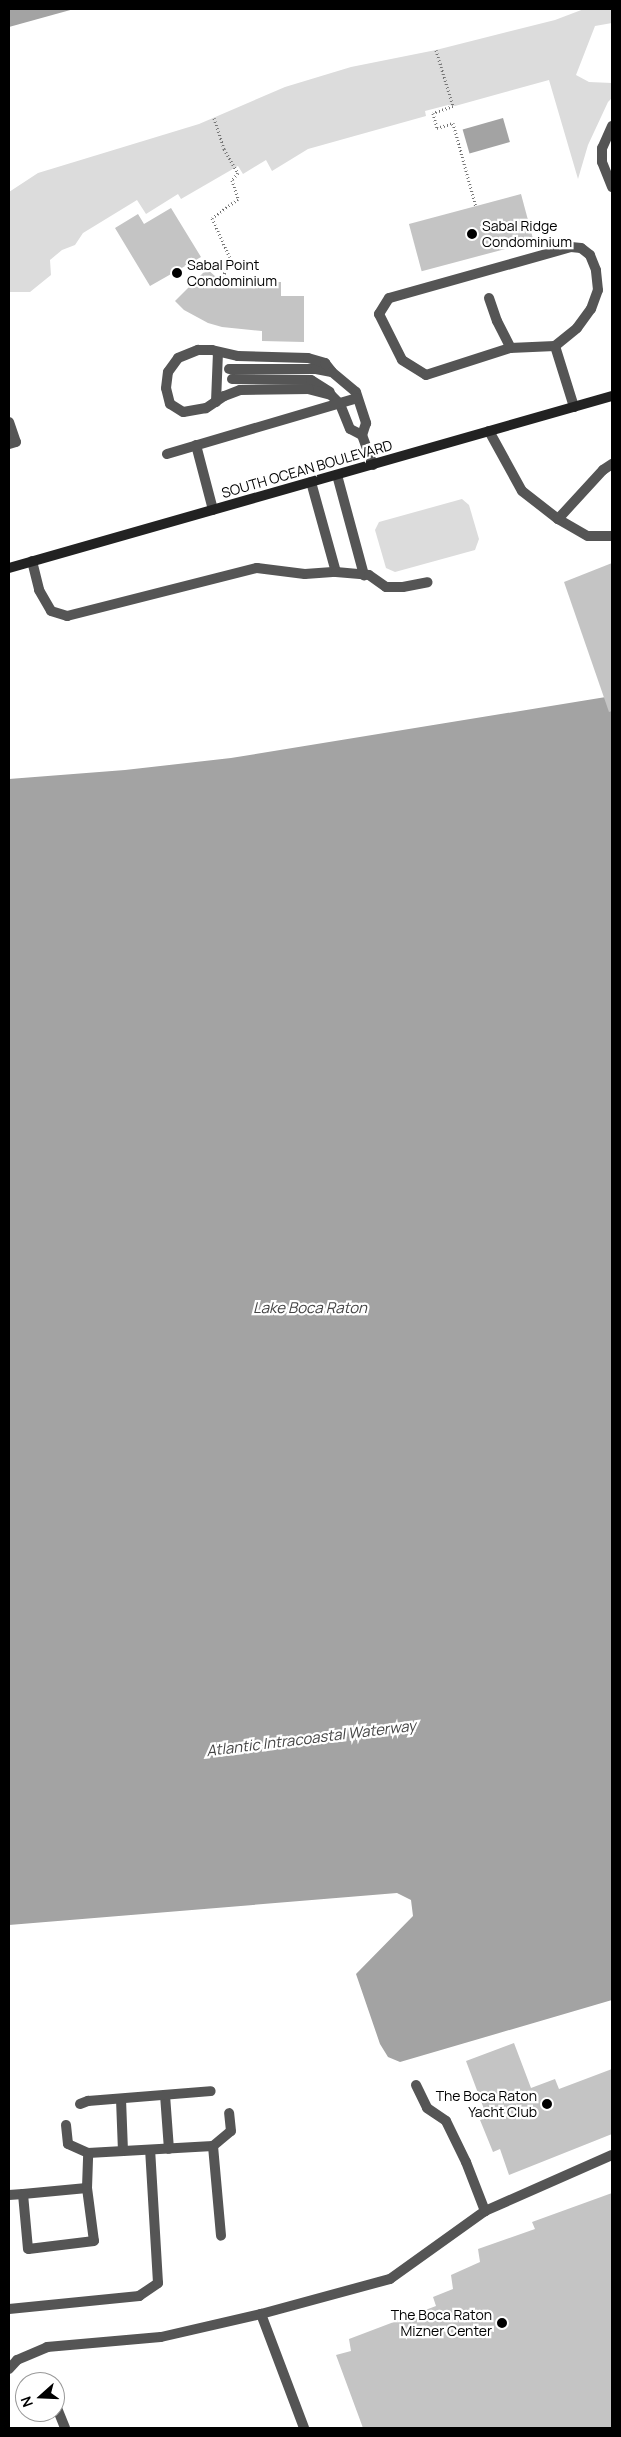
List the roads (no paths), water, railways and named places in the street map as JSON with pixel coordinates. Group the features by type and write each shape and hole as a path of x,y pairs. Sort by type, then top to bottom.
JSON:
{"main road":[{"name":"SOUTH OCEAN BOULEVARD","path":"9,568 612,396"}],"lane":[{"path":"612,126 602,148 602,162 612,187"},
{"path":"571,247 582,248 590,254 596,270 598,290 591,309 577,328 555,346 511,348 426,375 402,360 378,314 389,298 571,247"},
{"path":"489,298 497,321 511,348"},
{"path":"555,346 574,407"},
{"path":"332,395 309,389 240,390 206,408 183,412 170,404 166,388 168,372 178,358 198,350 238,356 308,358 325,363 332,372 356,392 366,423 362,435 373,464"},
{"path":"216,402 218,352"},
{"path":"332,372 316,369 230,374 310,380 328,389 340,404 350,429 362,435"},
{"path":"168,454 358,398"},
{"path":"9,422 16,442 9,444"},
{"path":"489,431 522,491 558,520 588,536 612,536"},
{"path":"196,445 213,510"},
{"path":"558,520 603,470 612,464"},
{"path":"337,475 364,574"},
{"path":"311,482 336,572"},
{"path":"32,561 39,590 51,611 67,616 257,568 305,574 336,572 364,574 369,575 386,587 403,587 428,582"},
{"path":"416,2085 427,2108 446,2120 466,2162 485,2211"},
{"path":"80,2104 88,2101 211,2091"},
{"path":"165,2095 169,2149"},
{"path":"121,2099 123,2151"},
{"path":"66,2125 68,2144 88,2153 169,2149 213,2146 231,2131 229,2114"},
{"path":"213,2146 221,2236"},
{"path":"9,2309 139,2296 158,2283 150,2150"},
{"path":"23,2194 28,2249 94,2241 87,2188 88,2153"},
{"path":"9,2370 17,2360 47,2347 161,2337 261,2314 390,2279 485,2211 612,2155"},
{"path":"9,2195 87,2188"},
{"path":"261,2314 304,2428"}],"water":[{"path":"9,9 74,9 9,27"},
{"path":"503,118 510,142 470,154 463,130"},
{"name":"Lake Boca Raton","path":"612,696 612,2000 400,2062 388,2057 380,2044 356,1974 413,1916 411,1900 397,1893 9,1925 9,779 125,770 231,758"}],"place":[{"name":"Sabal Ridge Condominium","path":"472,234"},
{"name":"Sabal Point Condominium","path":"177,273"},
{"name":"The Boca Raton Yacht Club","path":"547,2104"},
{"name":"The Boca Raton Mizner Center","path":"502,2323"}],"water label":[{"name":"Atlantic Intracoastal Waterway","path":"311,1738"}]}
